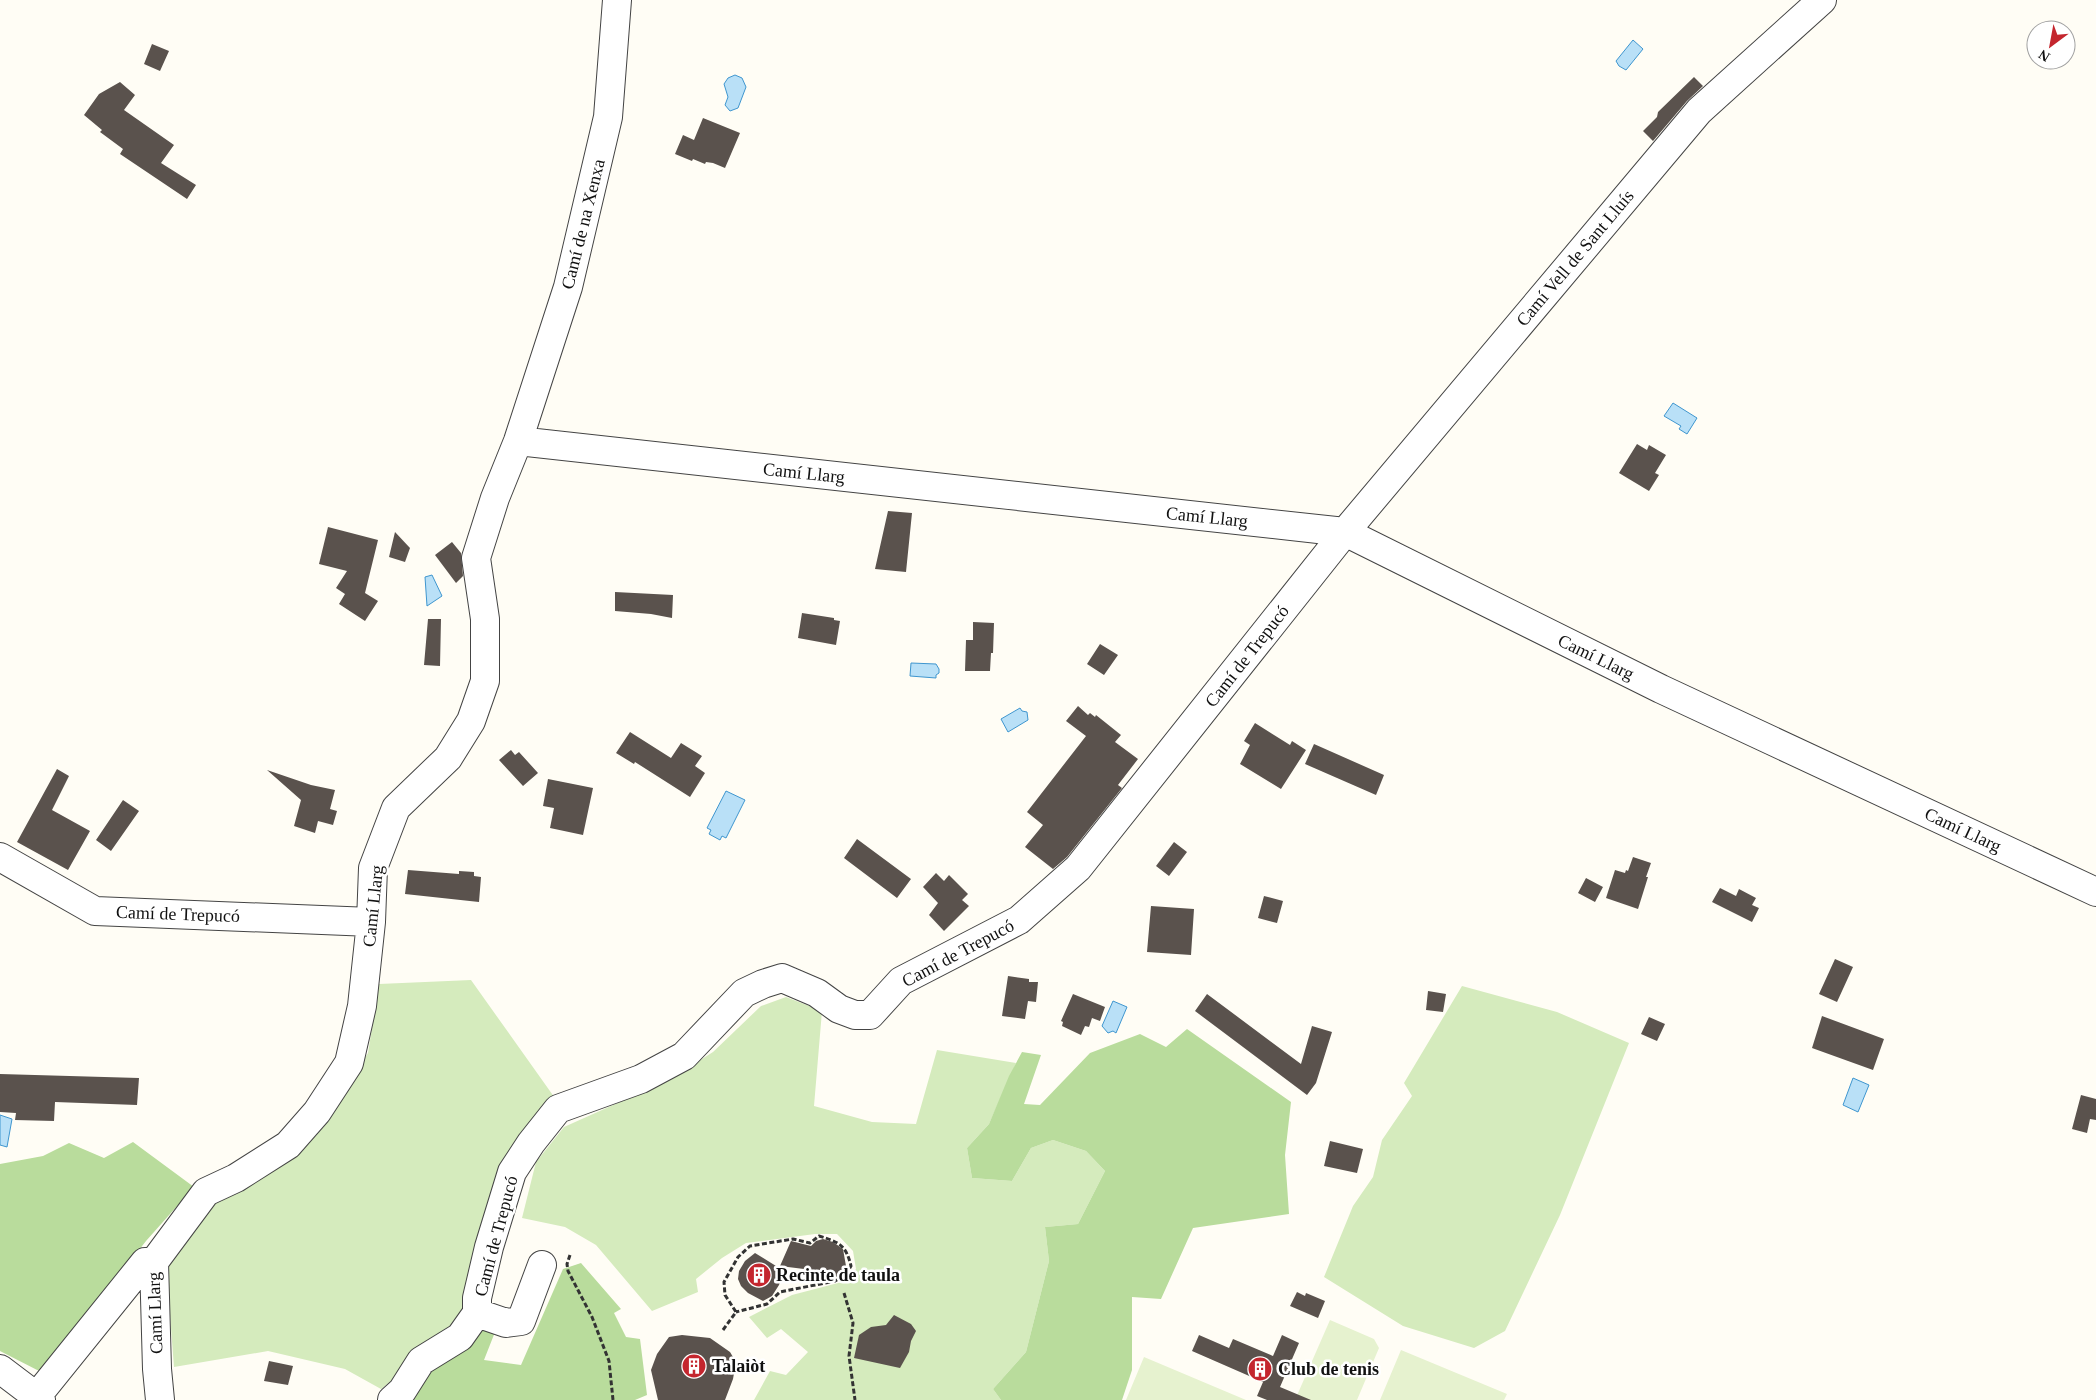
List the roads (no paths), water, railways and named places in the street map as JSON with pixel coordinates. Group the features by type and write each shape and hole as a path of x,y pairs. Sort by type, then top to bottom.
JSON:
{"street":[{"name":"Camí de na Xenxa","path":"518,442 568,287 608,117 616,0"},
{"name":"Camí Vell de Sant Lluís","path":"1345,532 1699,111 1822,0"},
{"name":"Camí Llarg","path":"160,1400 157,1369 154,1262 206,1192 236,1178 288,1145 323,1104 348,1063 362,1006 371,922 374,868 396,808 448,758 471,721 485,681 485,619 476,558 495,498 518,442 1345,532 1661,689 2096,892"},
{"name":"Camí de Trepucó","path":"392,1400 402,1390 421,1361 460,1337 477,1313 477,1298 489,1247 512,1172 531,1143 558,1109 641,1080 684,1056 744,993 763,984 782,978 817,993 839,1009 855,1015 870,1015 901,981 1019,920 1078,868 1345,532"},
{"name":"Camí de Trepucó","path":"0,857 95,911 371,922"},
{"path":"0,1369 39,1398 145,1262 154,1262"},
{"path":"477,1313 506,1324 521,1321 542,1265"}],"water":[{"path":"1633,40 1643,49 1626,70 1619,66 1616,61"},
{"path":"735,75 742,78 746,87 738,108 730,111 725,105 728,97 724,84 728,78"},
{"path":"1673,403 1697,418 1687,434 1679,429 1681,426 1664,416"},
{"path":"432,575 442,596 427,606 425,577"},
{"path":"911,663 936,664 939,673 936,675 936,678 910,676"},
{"path":"1020,708 1022,711 1027,712 1028,720 1008,732 1001,719"},
{"path":"726,791 745,800 726,838 722,836 720,840 709,834 711,830 707,828"},
{"path":"1113,1001 1127,1007 1116,1033 1113,1031 1108,1033 1102,1026"},
{"path":"1853,1078 1869,1085 1858,1112 1843,1105"},
{"path":"0,1115 12,1119 7,1147 0,1145"}],"place":[{"name":"Recinte de taula","path":"759,1275"},
{"name":"Talaiòt","path":"694,1366"},
{"name":"Club de tenis","path":"1260,1369"}]}
